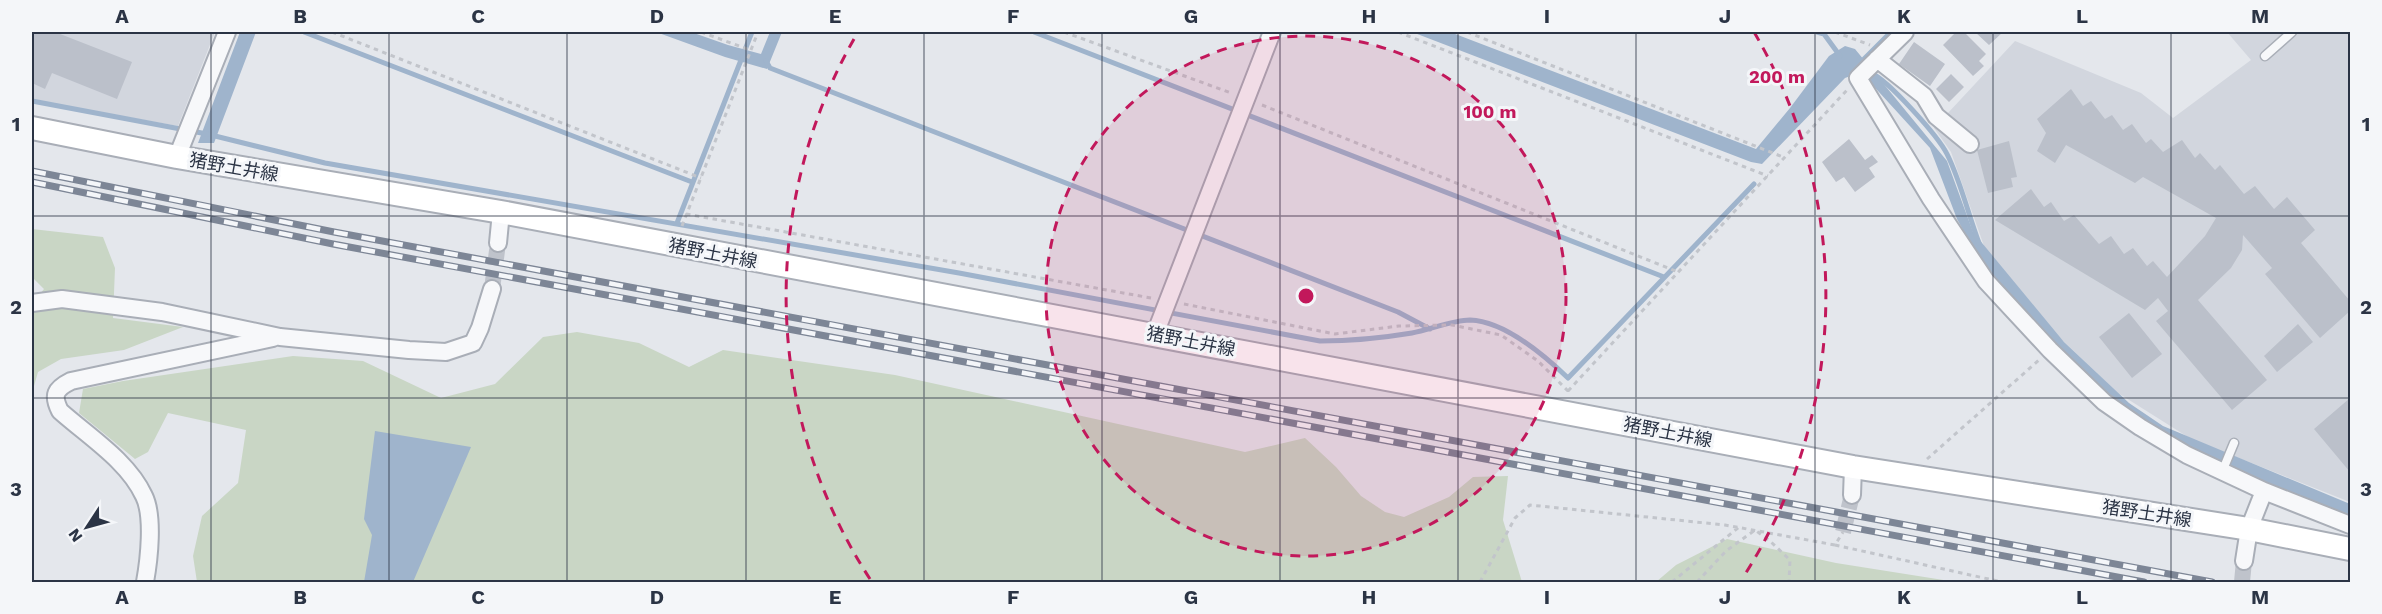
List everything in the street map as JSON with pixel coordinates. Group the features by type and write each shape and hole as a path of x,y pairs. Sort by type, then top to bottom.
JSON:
{"main road":[{"name":"猪野土井線","path":"32,129 177,157 501,212 1853,467 2249,529 2350,549"}],"street":[{"path":"177,157 227,32"},
{"path":"1155,334 1272,32"},
{"path":"1905,32 1858,78 1931,199 1986,281 2050,350 2104,402 2140,427 2222,472 2350,525"},
{"path":"1878,58 1924,96 1936,116 1970,144"},
{"path":"498,243 501,212"},
{"path":"32,303 62,298 162,312 280,337 446,352 473,344 492,289"},
{"path":"146,582 150,532 145,497 124,467 60,411 55,400 56,392 61,386 71,381 280,337"},
{"path":"1852,495 1853,467"},
{"path":"2244,561 2249,529 2264,491"}],"lane":[{"path":"2265,56 2292,32"},
{"path":"2222,472 2234,443"}],"path":[{"path":"332,32 701,178"},
{"path":"701,32 750,50"},
{"path":"674,246 758,32"},
{"path":"1064,32 1246,99 1678,272"},
{"path":"1398,32 1768,176"},
{"path":"1467,32 1784,158"},
{"path":"1835,32 1878,58"},
{"path":"1550,410 1858,78"},
{"path":"686,214 1168,301 1335,334 1399,326 1452,325 1501,335 1538,361 1568,391"},
{"path":"1908,476 2050,350"},
{"path":"1480,582 1515,518 1530,505 1739,527 1835,545 2002,582"},
{"path":"1672,582 1739,527"},
{"path":"1697,582 1726,551 1755,530"},
{"path":"1755,530 1790,560 1789,582"},
{"path":"1835,545 1843,532"}],"shaded area":[{"path":"32,32 215,32 178,126 32,100"},
{"path":"2227,32 2350,32 2350,502 2191,439 2118,393 2060,338 1984,246 1951,152 1934,128 2015,41 2141,93 2173,118 2251,60"}],"green space":[{"path":"32,229 103,237 115,268 113,318 183,327 124,350 61,359 38,372 32,393 32,304 44,289 32,277"},
{"path":"577,332 639,343 689,367 723,350 895,375 1245,452 1305,438 1336,467 1361,496 1385,512 1404,517 1449,497 1473,477 1508,476 1503,520 1522,582 197,582 193,556 202,516 238,483 246,430 168,413 148,452 135,459 79,413 83,389 293,356 363,361 441,398 495,384 543,337"},
{"path":"1727,539 1836,563 1956,582 1656,582 1676,565"}],"water":[{"path":"240,32 256,32 214,143 198,143"},
{"path":"656,32 691,32 761,54 770,32 782,32 767,69 725,57"},
{"path":"1412,32 1450,32 1756,149 1829,56 1845,46 1855,49 1947,161 1973,232 2064,342 2129,403 2163,426 2350,504 2350,521 2200,457 2129,414 2020,312 1978,257 1957,219 1930,148 1868,80 1856,74 1845,78 1762,164 1751,162"},
{"path":"375,431 471,447 413,582 364,582 372,535 364,519"}],"building":[{"path":"32,32 55,32 132,62 117,99 52,73 45,89 32,83"},
{"path":"1956,32 1964,32 1986,54 1979,61 1984,66 1973,76 1943,45"},
{"path":"1975,32 2003,32 1989,45"},
{"path":"1914,42 1945,64 1930,86 1899,64"},
{"path":"1951,74 1964,87 1949,102 1936,89"},
{"path":"2071,89 2083,106 2091,101 2105,119 2112,115 2123,130 2132,124 2146,143 2151,139 2163,152 2182,140 2195,158 2200,153 2215,170 2220,165 2244,194 2255,186 2274,209 2287,197 2315,230 2301,243 2350,301 2350,311 2320,338 2265,274 2272,268 2243,235 2242,250 2231,268 2198,300 2267,380 2232,410 2156,321 2168,311 2158,298 2145,310 1995,220 2031,189 2044,207 2051,202 2064,221 2074,215 2099,244 2111,236 2124,254 2133,248 2147,266 2153,261 2167,277 2205,236 2216,218 2143,177 2135,183 2066,145 2055,163 2037,151 2046,133 2037,119"},
{"path":"1849,139 1865,160 1872,155 1878,162 1869,168 1875,177 1855,192 1844,177 1836,182 1822,162"},
{"path":"2009,141 2017,177 2011,178 2013,187 1988,193 1977,150"},
{"path":"2129,313 2162,354 2132,378 2099,337"},
{"path":"2298,324 2313,342 2277,372 2264,356"},
{"path":"2350,398 2350,472 2314,429"}],"waterway":[{"path":"304,32 692,182"},
{"path":"677,223 752,32"},
{"path":"1034,32 1664,277"},
{"path":"1817,32 1824,34 1840,56"},
{"path":"1861,62 1891,32"},
{"path":"766,61 770,68 1398,312 1430,329"},
{"path":"1871,73 1900,97 1942,146 1956,176 1979,243"},
{"path":"32,101 207,134"},
{"path":"211,135 325,163 959,273 1320,341 1401,335 1463,320 1483,322 1496,326 1523,341 1568,378 1754,184"}],"tunnel":[{"path":"492,289 498,243"},
{"path":"1843,532 1852,495"},
{"path":"2242,582 2244,561"}],"railway":[{"path":"32,171 334,232 2212,582"},
{"path":"32,182 333,244 2144,582"}]}
